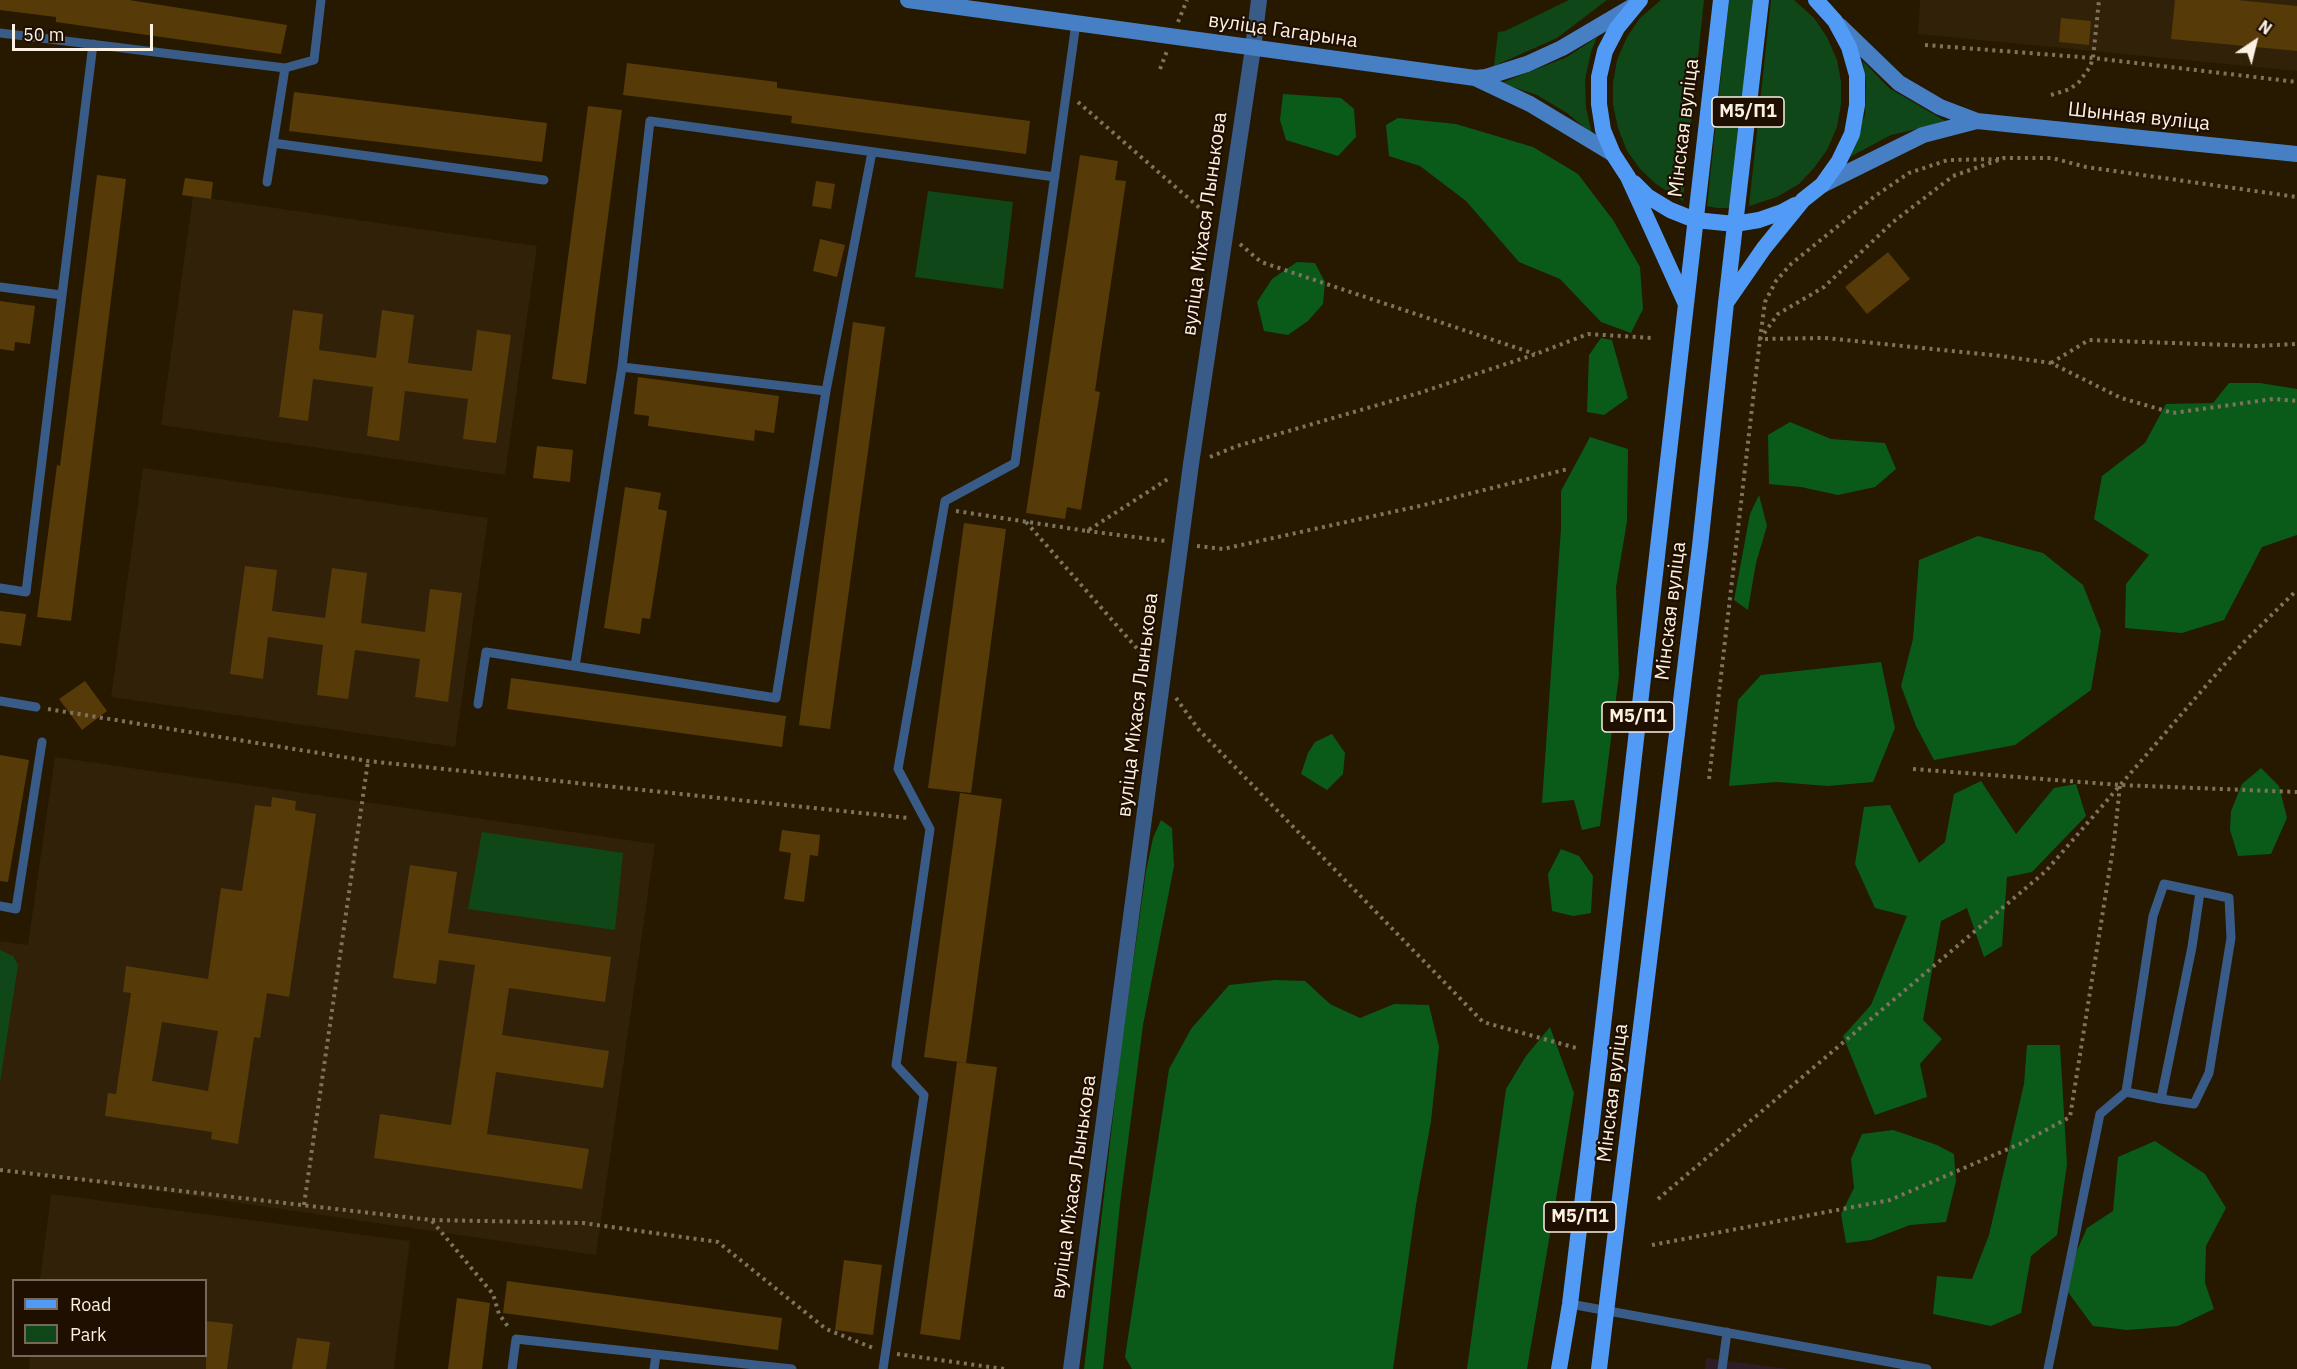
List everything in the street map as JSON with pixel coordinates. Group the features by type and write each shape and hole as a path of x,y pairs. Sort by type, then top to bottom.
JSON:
{"main road":[{"name":"вуліца Гагарына","path":"908,0 1475,78 1486,77 1527,64 1553,52 1636,3"},
{"name":"Мінская вуліца","path":"1559,1369 1570,1304 1721,0"},
{"name":"Мінская вуліца","path":"1599,1369 1608,1311 1700,546 1725,303 1761,0"},
{"path":"1628,177 1670,210 1695,219 1735,224 1759,220 1782,212 1803,200 1822,184 1839,161 1852,134 1857,105 1857,75 1849,47 1835,21 1816,0"},
{"path":"1636,3 1613,35 1605,51 1599,77 1599,104 1603,130 1613,154 1628,177 1685,303"},
{"name":"Шынная вуліца","path":"1835,21 1899,83 1940,107 1977,121 2297,154"},
{"name":"вуліца Гагарына","path":"1475,78 1530,104 1613,154"},
{"name":"Шынная вуліца","path":"1822,184 1923,135 1977,121"},
{"path":"1725,303 1764,248 1803,200"}],"street":[{"name":"вуліца Міхася Лынькова","path":"1071,1369 1180,543 1259,0"}],"lane":[{"path":"0,33 285,68 314,60 321,0"},
{"path":"883,1369 924,1095 896,1065 930,829 898,769 945,501 1015,463 1076,23"},
{"path":"0,588 26,592 93,44"},
{"path":"267,182 285,68"},
{"path":"575,666 622,367 650,121 1055,177"},
{"path":"273,143 544,180"},
{"path":"478,704 486,652 776,699 826,391 872,152"},
{"path":"0,287 62,295"},
{"path":"622,367 826,391"},
{"path":"0,701 36,707"},
{"path":"0,906 16,909 42,742"},
{"path":"2048,1369 2100,1114 2126,1092 2153,916 2164,884 2229,898 2231,938 2209,1073 2194,1104 2126,1092"},
{"path":"2161,1099 2192,948 2200,892"},
{"path":"1570,1304 1927,1369"},
{"path":"1722,1369 1727,1332"},
{"path":"512,1369 516,1340 792,1369"},
{"path":"654,1369 656,1354"}],"path":[{"path":"2051,95 2070,89 2079,82 2090,67 2100,0"},
{"path":"1925,45 2093,58 2297,82"},
{"path":"1066,92 1261,262 1536,354"},
{"path":"1760,339 1778,315 1824,287 1893,222 1953,176 2004,158"},
{"path":"1709,780 1765,302 1776,281 1791,264 1875,196 1909,173 1948,160 2052,158 2086,167 2297,197"},
{"path":"1087,531 1191,464 1237,446 1419,393 1588,334 1652,338"},
{"path":"1760,339 1825,338 2051,363 2121,398 2173,413 2273,399 2297,400"},
{"path":"2051,363 2089,340 2256,346 2297,345"},
{"path":"944,509 1223,549 1424,505 1568,469"},
{"path":"1026,522 1162,678 1199,730 1483,1022 1580,1049"},
{"path":"1658,1199 2046,871 2243,643 2297,590"},
{"path":"36,707 368,760 925,820"},
{"path":"304,1205 368,760"},
{"path":"1913,769 2120,785 2297,792"},
{"path":"1652,1245 1890,1200 2022,1143 2070,1117 2114,842 2120,785"},
{"path":"0,1170 431,1220 583,1223 718,1242 826,1329 885,1353 1004,1369"},
{"path":"431,1220 493,1294 499,1314 516,1340"}],"shaded area":[{"path":"1920,0 2297,0 2297,71 1918,34"},
{"path":"193,196 537,246 505,475 161,425"},
{"path":"143,468 488,518 455,747 111,697"},
{"path":"55,757 655,844 596,1255 0,1168 0,941 28,945"},
{"path":"51,1194 410,1241 394,1369 29,1369 30,1357 207,1357 207,1279 40,1279"},
{"path":"1706,1358 1789,1369 1705,1369"}],"green space":[{"path":"1569,0 1607,0 1557,38 1494,66 1498,32 1505,31"},
{"path":"1661,0 1704,0 1683,201 1656,184 1641,170 1627,151 1618,128 1613,105 1613,83 1617,60 1627,37 1640,18"},
{"path":"1729,0 1753,0 1730,208 1717,208 1707,206"},
{"path":"1771,0 1794,0 1814,18 1827,37 1837,60 1841,82 1841,104 1837,127 1827,150 1814,168 1799,184 1777,197 1749,206"},
{"path":"1597,37 1585,80 1586,108 1592,134 1567,113 1537,95 1501,83 1567,57"},
{"path":"1863,61 1889,88 1947,122 1891,135 1848,158 1865,115 1866,84"},
{"path":"1283,94 1341,98 1354,109 1356,137 1338,156 1286,140 1280,120"},
{"path":"1398,118 1456,124 1533,147 1578,174 1613,220 1640,267 1643,309 1631,333 1601,322 1560,279 1519,262 1466,201 1420,166 1389,156 1386,125"},
{"path":"928,191 1013,202 1003,289 915,277"},
{"path":"1297,262 1315,263 1325,282 1323,304 1308,321 1288,335 1264,331 1257,302 1272,279"},
{"path":"1601,338 1612,340 1628,398 1604,415 1587,412 1589,355"},
{"path":"2229,383 2260,383 2297,389 2297,535 2262,547 2224,620 2182,633 2125,628 2126,584 2149,555 2094,519 2102,476 2145,443 2166,404 2213,403"},
{"path":"1790,422 1831,439 1885,443 1896,469 1875,487 1838,495 1801,487 1769,484 1768,435"},
{"path":"1590,437 1628,449 1627,521 1616,587 1619,675 1600,826 1582,830 1574,800 1542,803 1561,528 1561,491"},
{"path":"1759,495 1767,526 1756,563 1748,610 1734,600 1750,514"},
{"path":"1978,536 2043,553 2083,585 2101,631 2091,690 2015,745 1934,760 1916,726 1901,686 1913,639 1919,560"},
{"path":"1881,662 1895,728 1873,782 1828,786 1777,782 1729,786 1738,700 1761,675"},
{"path":"1332,734 1345,753 1343,774 1327,790 1301,774 1308,753 1315,742"},
{"path":"2261,768 2279,786 2287,818 2271,854 2238,856 2230,830 2231,811 2242,784"},
{"path":"1981,781 2016,834 2054,788 2076,784 2086,816 2032,872 2007,877 2002,946 1984,957 1967,908 1941,921 1923,1020 1942,1039 1920,1064 1927,1097 1875,1115 1843,1036 1871,1005 1907,916 1875,908 1855,864 1864,807 1890,805 1919,863 1945,842 1954,794"},
{"path":"1161,820 1172,828 1174,866 1143,1025 1120,1204 1103,1369 1084,1369 1120,1056 1146,871 1153,838"},
{"path":"482,832 623,853 615,930 468,909"},
{"path":"1561,849 1579,856 1593,876 1591,913 1573,916 1552,911 1548,874"},
{"path":"0,950 13,956 18,965 0,1082"},
{"path":"1275,980 1305,981 1330,1004 1360,1018 1394,1004 1429,1005 1439,1047 1431,1121 1416,1205 1393,1369 1132,1369 1125,1357 1169,1069 1191,1029 1229,985"},
{"path":"1550,1027 1574,1093 1527,1369 1467,1369 1506,1089 1526,1056"},
{"path":"2027,1045 2060,1045 2067,1164 2057,1235 2031,1256 2021,1313 1991,1326 1933,1314 1937,1276 1972,1279 1989,1235 2024,1084"},
{"path":"1893,1130 1937,1145 1954,1154 1956,1181 1946,1222 1910,1225 1871,1240 1846,1243 1841,1214 1854,1188 1851,1159 1862,1134"},
{"path":"2155,1141 2205,1174 2226,1208 2206,1246 2205,1283 2214,1309 2178,1326 2127,1330 2093,1326 2062,1284 2087,1228 2113,1211 2118,1157"}],"building":[{"path":"0,0 129,0 287,25 281,54 56,22 56,17 0,10"},
{"path":"2175,0 2237,0 2297,6 2297,51 2171,39"},
{"path":"2061,18 2091,21 2089,45 2059,42"},
{"path":"627,63 777,82 777,88 1030,121 1026,154 791,123 792,116 623,95"},
{"path":"294,92 547,123 542,162 289,131"},
{"path":"588,106 622,110 586,384 552,379"},
{"path":"1080,155 1118,161 1115,180 1126,181 1095,391 1100,392 1081,510 1067,507 1065,519 1026,513"},
{"path":"97,175 126,179 71,621 37,617 57,465 60,466"},
{"path":"185,178 213,182 211,199 182,195"},
{"path":"816,181 835,184 831,209 812,206"},
{"path":"820,239 845,245 837,277 813,271"},
{"path":"1888,252 1910,279 1867,314 1845,287"},
{"path":"0,301 35,306 30,344 15,342 14,351 0,349"},
{"path":"293,310 323,314 319,350 376,358 382,310 414,315 408,363 472,371 477,330 511,335 496,443 463,439 468,399 405,391 399,441 367,436 373,387 313,379 308,421 279,417"},
{"path":"853,322 885,327 830,729 799,725"},
{"path":"638,377 779,396 774,433 755,430 754,441 648,426 649,416 634,414"},
{"path":"537,446 573,450 570,482 533,478"},
{"path":"625,487 661,493 658,509 667,511 650,619 642,618 640,634 604,628"},
{"path":"964,523 1006,529 971,793 928,788"},
{"path":"245,566 277,570 272,611 325,618 332,568 367,573 361,623 425,632 430,589 462,593 448,702 415,697 420,659 355,650 348,699 317,695 323,645 268,637 263,679 230,674"},
{"path":"0,611 26,614 21,646 0,643"},
{"path":"511,678 786,716 782,747 507,709"},
{"path":"85,681 107,711 82,730 59,699"},
{"path":"0,755 29,760 8,882 0,881"},
{"path":"960,793 1002,799 966,1063 924,1057"},
{"path":"272,797 296,801 295,810 316,814 289,997 267,993 260,1038 254,1037 238,1144 211,1139 212,1132 105,1116 108,1093 116,1094 131,993 123,992 126,966 208,979 221,888 242,891 255,805 271,807","holes":["162,1022 218,1031 208,1091 152,1081"]},
{"path":"782,830 820,835 818,856 810,855 804,902 784,899 791,853 779,851"},
{"path":"410,865 457,872 448,933 611,957 605,1002 509,988 502,1035 609,1051 603,1088 496,1072 487,1134 589,1149 582,1189 374,1158 380,1114 451,1125 475,965 439,960 436,984 393,978"},
{"path":"957,1062 997,1067 960,1340 920,1334"},
{"path":"844,1260 882,1265 873,1335 835,1330"},
{"path":"507,1281 782,1318 778,1350 503,1313"},
{"path":"457,1298 490,1303 482,1369 448,1369"},
{"path":"207,1321 233,1324 227,1369 206,1369"},
{"path":"297,1338 330,1342 326,1369 292,1369"}]}
